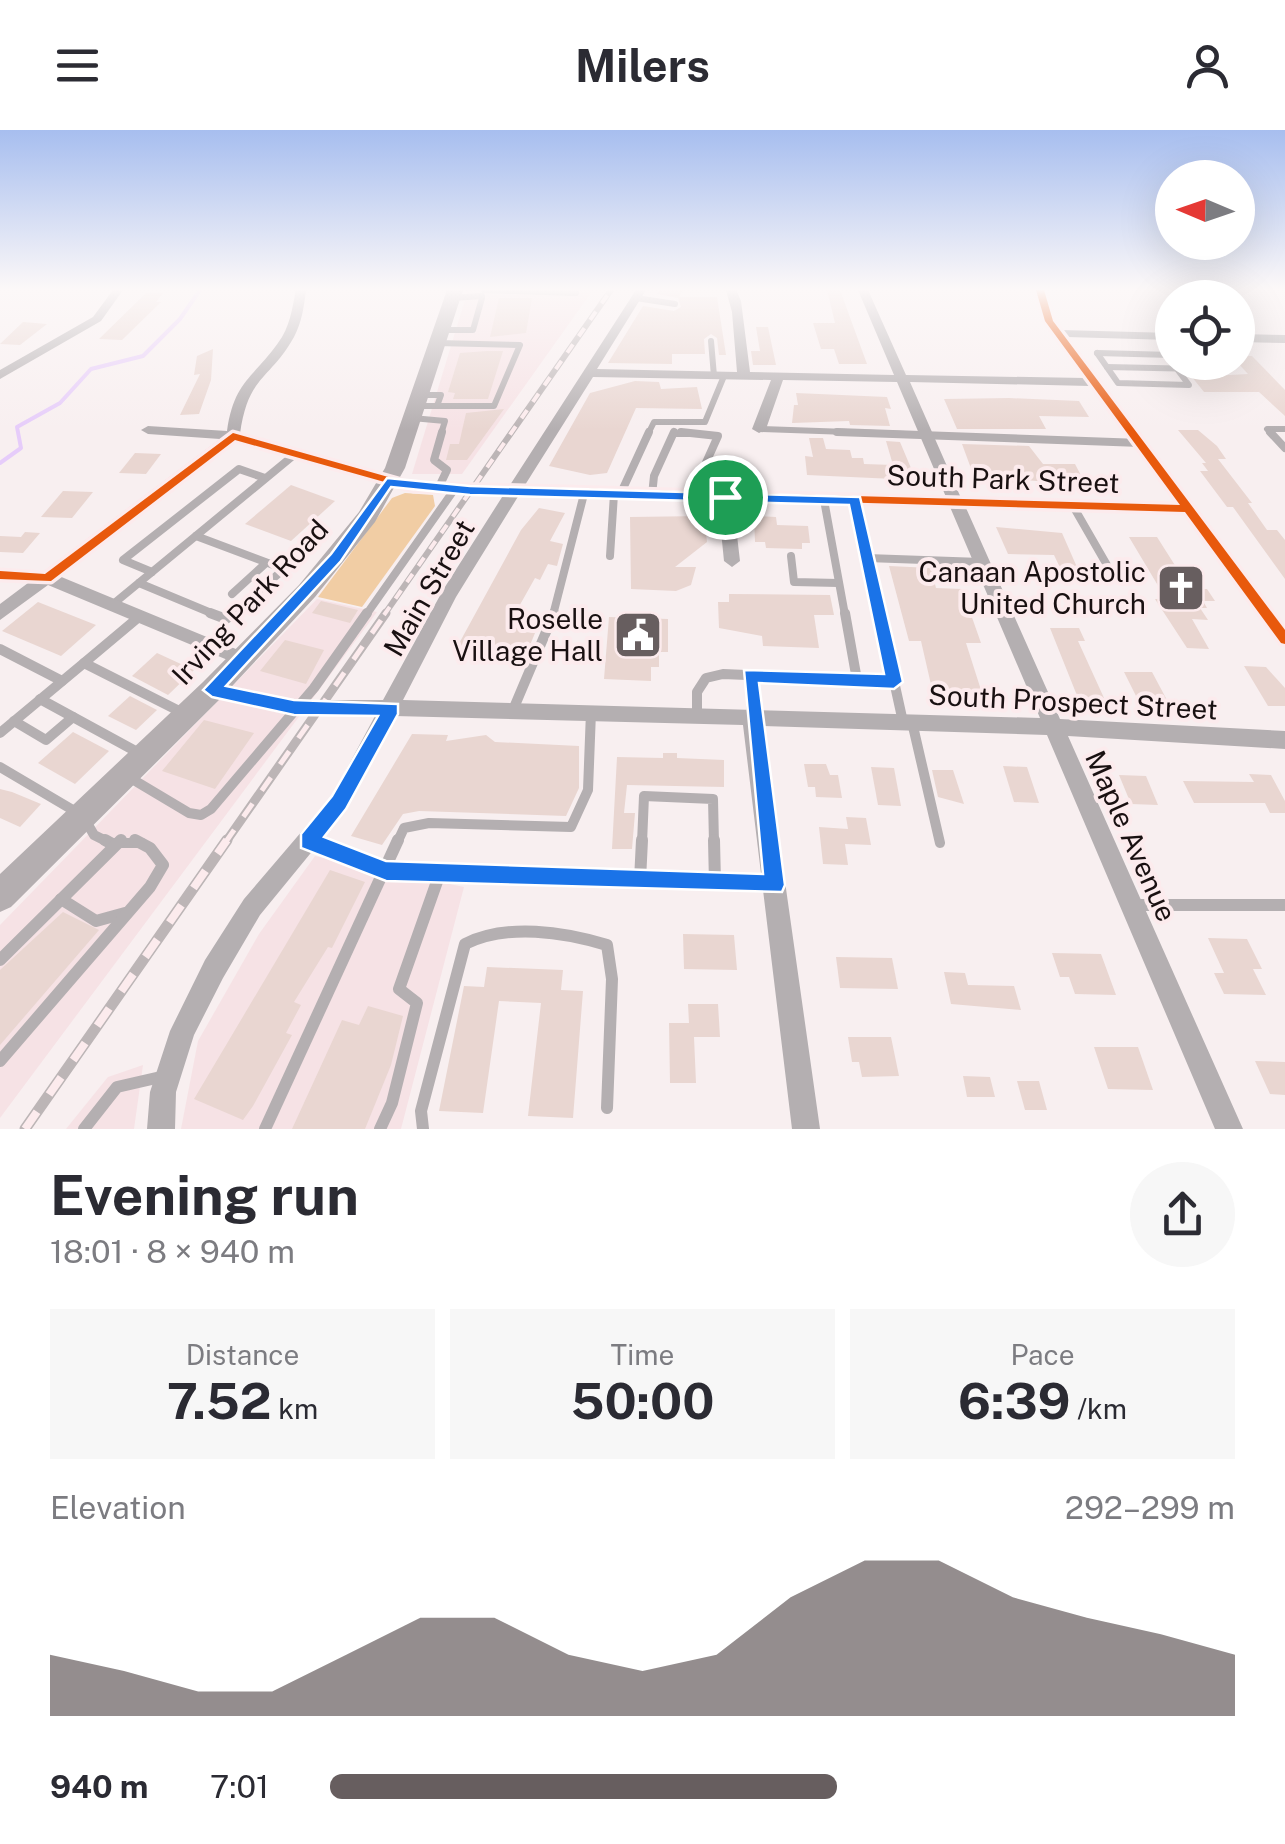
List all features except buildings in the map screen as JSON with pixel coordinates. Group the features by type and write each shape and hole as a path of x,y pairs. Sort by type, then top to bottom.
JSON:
{"main road":[{"name":"Irving Park Road","path":"0,896 212,690 336,558 387,483 421,406 439,337"}],"street":[{"path":"0,374 66,337"},
{"path":"0,613 234,436 238,405 246,388 280,354 291,337"},
{"name":"Main Street","path":"161,1129 168,1076 183,1030 214,969 252,907 339,802 392,709 448,594 611,337"},
{"path":"742,337 739,355 744,376"},
{"name":"Maple Avenue","path":"883,337 1230,1129"},
{"path":"1062,337 1285,638"},
{"path":"1255,339 1285,339"},
{"path":"1265,339 1285,357"},
{"path":"587,374 1096,382"},
{"path":"759,429 778,377"},
{"name":"South Park Street","path":"148,430 234,436 387,483 446,489 1190,510"},
{"path":"725,497 732,561"},
{"path":"0,575 47,578 242,659"},
{"name":"South Prospect Street","path":"212,690 294,708 513,710 1052,726 1285,740"},
{"path":"752,717 806,1129"}],"lane":[{"path":"421,406 494,406 520,345 445,337"},
{"path":"610,556 617,495 654,422 704,422 719,376 711,340"},
{"path":"1097,353 1155,355"},
{"path":"1097,353 1118,382 1189,384 1186,380"},
{"path":"1082,364 1155,368"},
{"path":"125,775 201,815 226,793 314,688 446,489 448,470 434,460 445,421 421,406"},
{"path":"759,429 1141,443"},
{"path":"1285,429 1266,429 1285,448"},
{"path":"652,496 654,476 674,430 718,436 692,496"},
{"path":"112,605 294,454"},
{"path":"152,572 123,560 239,469 265,478"},
{"path":"513,710 552,619 584,494"},
{"path":"824,500 857,680"},
{"path":"855,500 894,682 940,844"},
{"path":"1073,506 1111,572"},
{"path":"139,582 226,619 284,570 196,536"},
{"path":"792,556 794,582 838,584"},
{"path":"868,558 980,562"},
{"path":"232,594 266,563"},
{"path":"0,733 140,616"},
{"path":"0,649 62,682"},
{"path":"84,663 187,714"},
{"path":"696,716 697,692 706,678 750,675 894,682"},
{"path":"750,675 752,717"},
{"path":"40,699 144,756"},
{"path":"265,1129 404,828 429,824 571,828 580,820 585,801 592,712"},
{"path":"14,721 46,740 73,717"},
{"path":"0,767 83,816 94,835 114,845"},
{"path":"640,880 644,796 695,798 712,799 715,883"},
{"path":"0,960 114,845 129,838 142,842 163,865 132,909 0,1061"},
{"path":"308,841 386,871 774,885"},
{"path":"380,1129 392,1103 417,1003 399,989 440,873"},
{"path":"60,898 96,921 132,909"},
{"path":"1131,905 1285,905"},
{"path":"423,1129 421,1111 450,986 465,944 488,932 591,939 607,946 612,979 608,1108"},
{"path":"84,1129 117,1087 168,1076"}],"shaded area":[{"path":"454,337 560,337 462,474 412,474"},
{"path":"405,493 433,495 435,506 362,607 318,597 392,498"},
{"path":"317,599 377,612 0,1118 0,925"},
{"path":"315,856 464,887 401,1129 181,1129 198,1041 259,934"},
{"path":"143,1065 134,1129 66,1129 108,1077"}],"waterway":[{"path":"0,463 21,448 17,427 60,403 91,369 143,356 162,337"}],"railway":[{"path":"384,615 578,337"},
{"path":"225,843 386,613"},
{"path":"25,1129 227,840"}],"cycle path":[{"path":"1061,337 1285,639"},
{"path":"0,575 47,578 233,436 413,487 1190,509"}],"place":[{"name":"Canaan Apostolic United Church","path":"1181,588"},
{"name":"Roselle Village Hall","path":"638,635"}],"route":[{"path":"387,483 413,488 725,497 855,500 894,682 750,675 774,885 386,871 361,864 308,841 339,802 392,709 294,708 212,690 336,558 387,483"}]}
